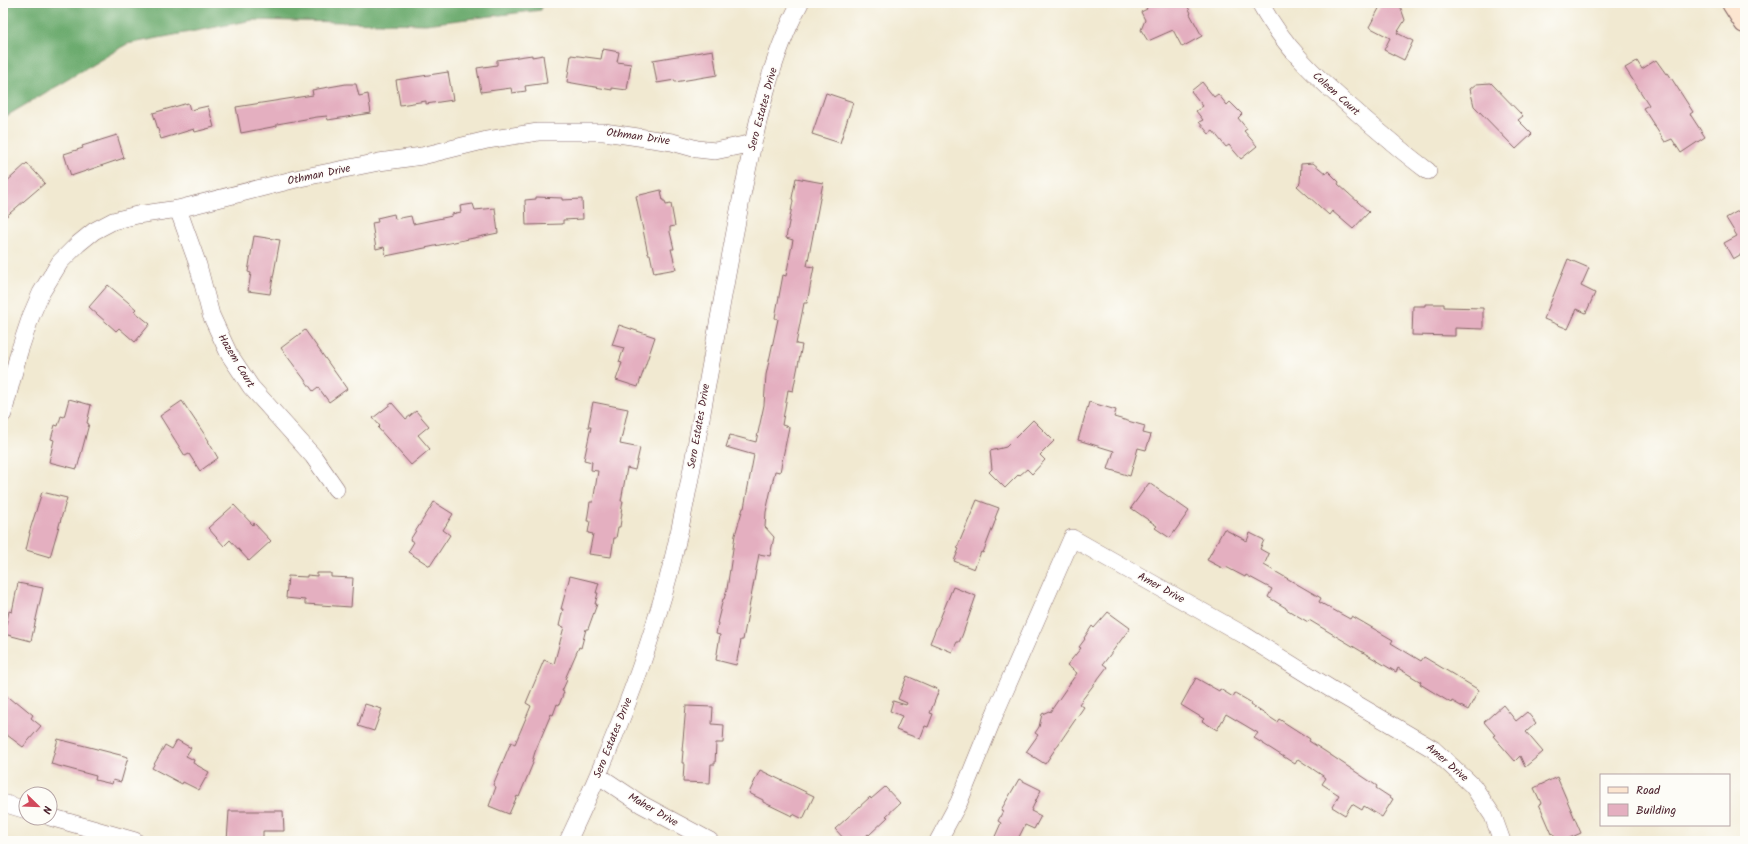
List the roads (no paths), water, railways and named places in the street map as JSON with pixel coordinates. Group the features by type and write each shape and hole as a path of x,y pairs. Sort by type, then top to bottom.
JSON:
{"street":[{"name":"Sero Estates Drive","path":"568,841 599,776 633,688 659,610 683,512 717,325 753,143 773,67 790,22 800,3"},
{"name":"Coleen Court","path":"1260,3 1286,44 1309,70 1400,150 1428,171"},
{"path":"1733,3 1745,22"},
{"name":"Othman Drive","path":"3,414 19,352 31,316 41,293 60,262 78,244 94,232 113,221 136,215 178,209 300,178 380,162 422,156 487,140 538,132 604,132 672,142 697,149 715,151 753,143"},
{"name":"Hazem Court","path":"178,209 198,265 211,315 229,354 251,387 313,456 336,489"},
{"name":"Amer Drive","path":"938,841 959,802 996,711 1072,538 1244,635 1331,689 1433,749 1474,786 1493,816 1502,841"},
{"name":"Maher Drive","path":"599,776 641,804 710,841"},
{"path":"3,803 18,808"},
{"path":"58,818 135,841"}]}
